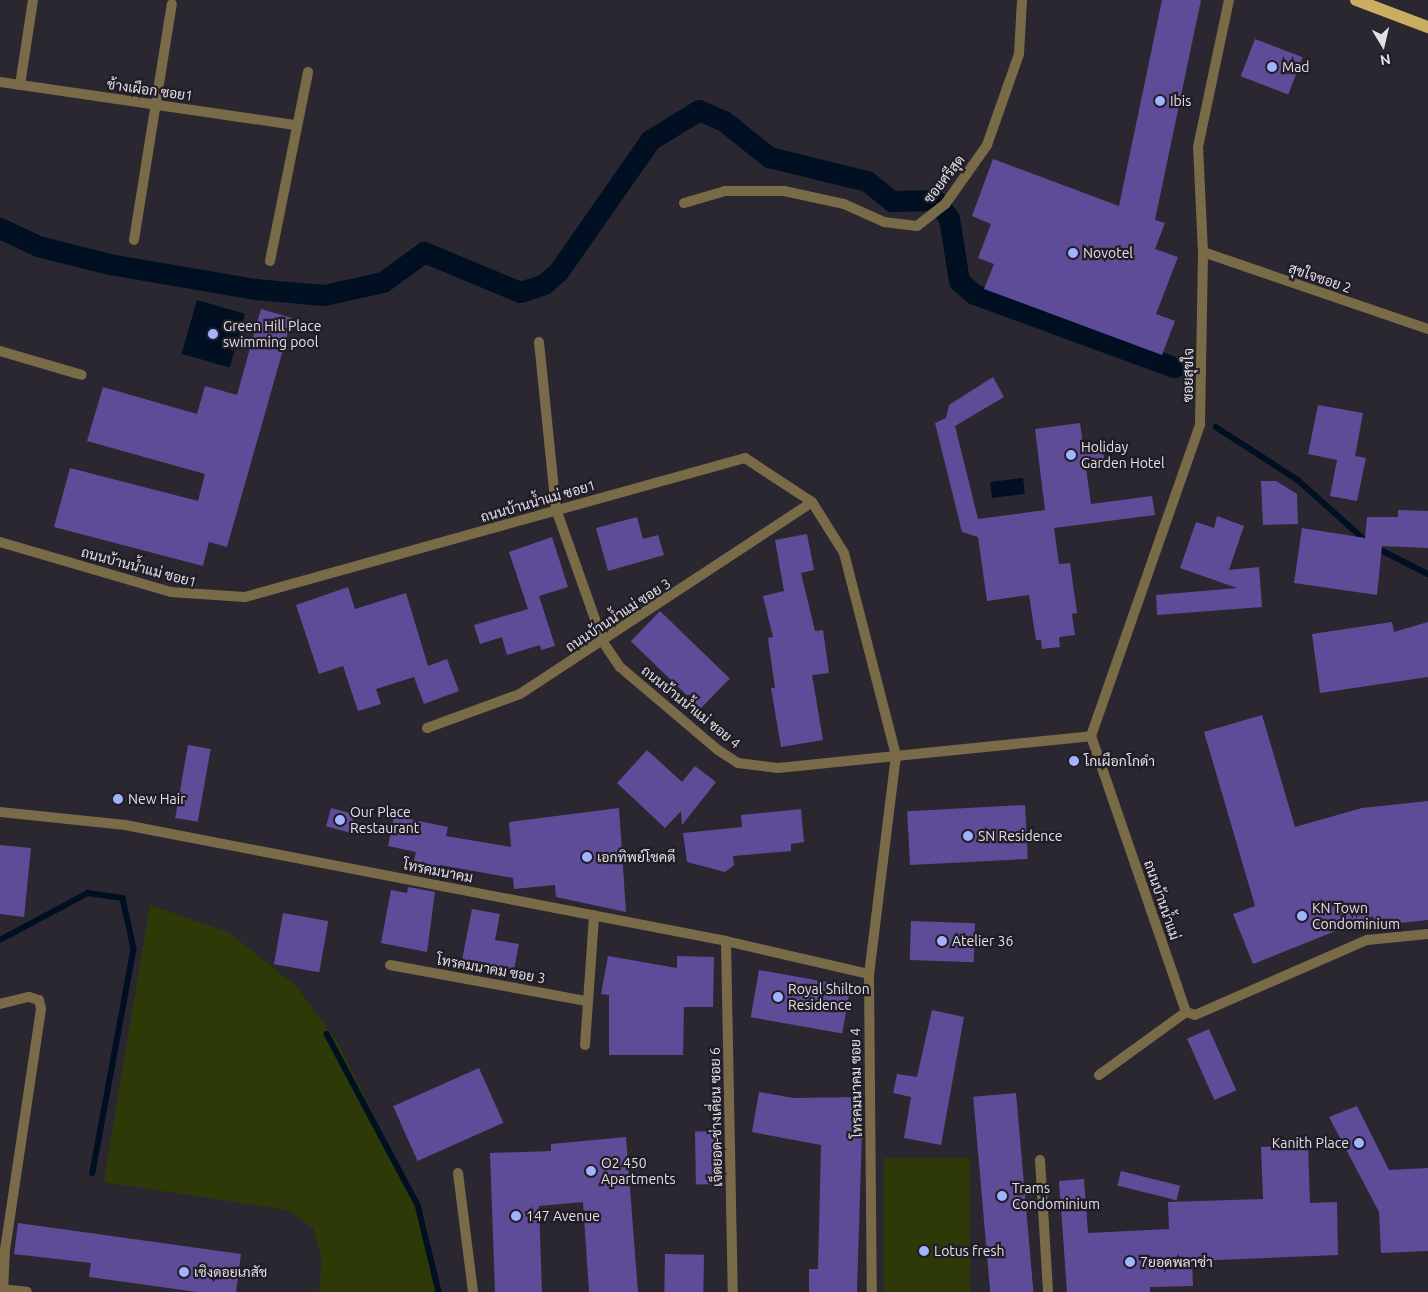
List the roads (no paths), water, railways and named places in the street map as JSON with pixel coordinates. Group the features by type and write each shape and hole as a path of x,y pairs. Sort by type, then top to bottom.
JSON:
{"main road":[{"path":"1356,0 1428,27"}],"street":[{"path":"20,85 33,0"},
{"name":"ซอยศรีสุด","path":"684,203 725,191 784,190 844,204 900,226 917,226 933,216 946,202 987,145 1020,54 1022,0"},
{"name":"ซอยสุขใจ","path":"1091,736 1199,432 1203,252 1198,147 1229,0"},
{"path":"134,240 172,4"},
{"path":"270,261 295,125 308,72"},
{"name":"ช้างเผือก ซอย1","path":"0,82 295,125"},
{"name":"สุขใจซอย 2","path":"1203,252 1428,329"},
{"name":"ถนนบ้านน้ำแม่ ซอย 4","path":"539,342 556,509 604,642 620,667 738,763 778,768 896,755"},
{"path":"0,352 82,375"},
{"name":"ถนนบ้านน้ำแม่ ซอย1","path":"0,542 171,592 245,597 745,458 812,502 844,553 896,755"},
{"name":"ถนนบ้านน้ำแม่ ซอย 3","path":"427,728 520,694 604,642 812,502"},
{"path":"896,755 1091,736"},
{"name":"ถนนบ้านน้ำแม่","path":"1091,736 1186,1012"},
{"name":"โทรคมนาคม ซอย 4","path":"872,1292 868,974 896,755"},
{"name":"โทรคมนาคม","path":"0,812 125,825 594,914 726,941 868,974"},
{"path":"585,1045 594,914"},
{"path":"1099,1076 1186,1012 1195,1015 1367,940 1428,934"},
{"name":"เจ็ดยอด-ช่างเคี่ยน ซอย 6","path":"726,941 733,1292"},
{"name":"โทรคมนาคม ซอย 3","path":"390,965 588,1001"},
{"path":"0,1004 29,997 39,1000 41,1010 5,1249 2,1290 27,1292"},
{"path":"1040,1160 1048,1292"},
{"path":"458,1173 473,1292"}],"water":[{"name":"Green Hill Place swimming pool","path":"197,300 245,314 230,368 182,354"},
{"path":"1023,478 1025,494 992,498 990,482"}],"waterway":[{"path":"0,228 38,246 109,264 255,289 324,295 383,282 424,252 520,292 544,284 558,272 650,140 699,110 724,121 769,157 867,181 892,201 935,200 949,218 959,281 974,294 1174,367"},
{"path":"1216,427 1298,480 1365,540"},
{"path":"1377,548 1428,574"},
{"path":"0,940 88,893 123,898 134,949 93,1173"},
{"path":"327,1034 418,1205 439,1292"}],"place":[{"name":"Mad","path":"1272,67"},
{"name":"Ibis","path":"1160,101"},
{"name":"Novotel","path":"1073,253"},
{"name":"Green Hill Place swimming pool","path":"213,334"},
{"name":"Holiday Garden Hotel","path":"1071,455"},
{"name":"โกเผือกโกดำ","path":"1074,761"},
{"name":"New Hair","path":"118,799"},
{"name":"Our Place Restaurant","path":"340,820"},
{"name":"SN Residence","path":"968,836"},
{"name":"เอกทิพย์โชคดี","path":"587,857"},
{"name":"KN Town Condominium","path":"1302,916"},
{"name":"Atelier 36","path":"942,941"},
{"name":"Royal Shilton Residence","path":"778,997"},
{"name":"Kanith Place","path":"1359,1143"},
{"name":"O2 450 Apartments","path":"591,1171"},
{"name":"Trams Condominium","path":"1002,1196"},
{"name":"147 Avenue","path":"516,1216"},
{"name":"Lotus fresh","path":"924,1251"},
{"name":"7ยอดพลาซ่า","path":"1130,1262"},
{"name":"เชิงดอยเภสัช","path":"184,1272"}]}
